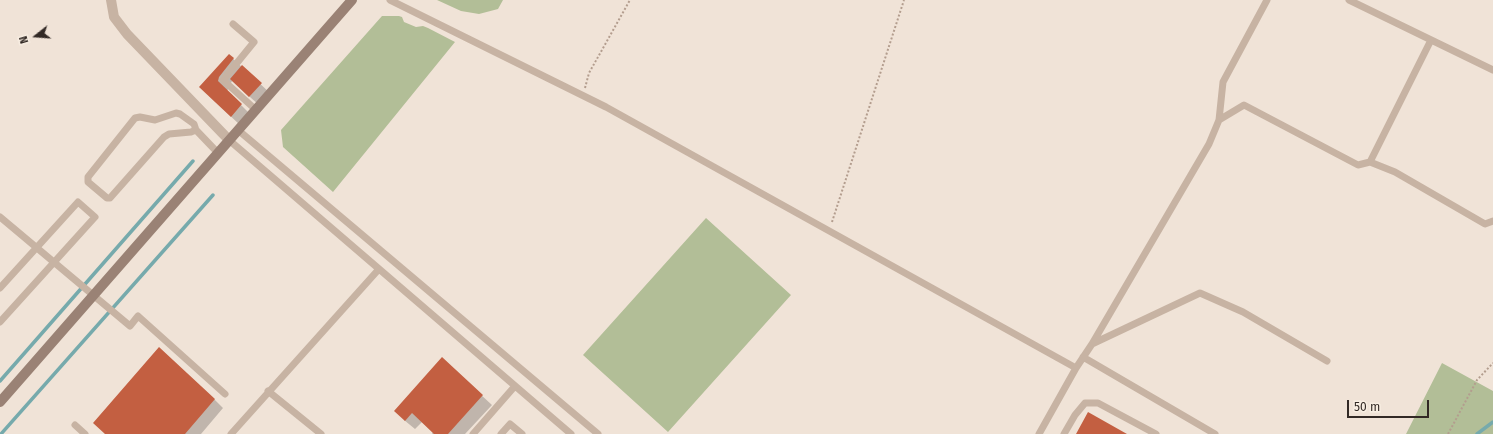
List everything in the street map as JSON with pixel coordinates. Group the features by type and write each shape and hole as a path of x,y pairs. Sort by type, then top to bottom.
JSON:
{"main road":[{"path":"0,402 352,0"}],"street":[{"path":"111,0 114,17 127,34 229,140"}],"lane":[{"path":"390,0 583,96 1076,368"},
{"path":"1039,434 1076,368 1092,344 1209,144 1219,120 1223,82 1267,0"},
{"path":"1349,0 1493,70"},
{"path":"233,24 254,42 223,80 256,110"},
{"path":"1370,162 1431,40"},
{"path":"1219,120 1244,105 1358,165 1370,162 1396,172 1485,224 1493,220"},
{"path":"196,130 191,132 169,134 164,137 110,198 107,198 88,182 88,177 135,118 145,117 152,120 160,120 179,114 194,124 196,130 218,153"},
{"path":"238,130 598,434"},
{"path":"229,140 571,434"},
{"path":"0,288 78,202 95,217 0,322"},
{"path":"0,217 130,326 138,316 225,394"},
{"path":"231,434 379,269"},
{"path":"1092,344 1200,292 1243,312 1327,361"},
{"path":"1084,357 1215,434"},
{"path":"472,434 515,386"},
{"path":"268,391 321,434"},
{"path":"1064,434 1075,415 1085,403 1098,403 1156,434"},
{"path":"501,434 510,424 522,434"},
{"path":"75,425 85,434"}],"path":[{"path":"583,96 589,73 630,0"},
{"path":"830,231 904,0"},
{"path":"1448,434 1477,380 1493,363"}],"green space":[{"path":"437,0 503,0 498,9 479,14 461,11"},
{"path":"382,16 402,17 404,22 416,27 423,26 455,42 333,192 283,147 281,130"},
{"path":"706,218 791,295 668,432 583,355"},
{"path":"1442,363 1493,391 1493,434 1406,434"}],"building":[{"path":"229,54 234,58 219,77 218,81 242,104 231,117 199,87"},
{"path":"242,65 262,83 249,97 230,79"},
{"path":"159,347 215,399 185,434 105,434 93,423"},
{"path":"442,357 483,395 448,434 434,434 412,413 405,421 394,411"},
{"path":"1088,412 1127,434 1076,434"}],"waterway":[{"path":"0,381 193,161"},
{"path":"1,434 213,195"},
{"path":"1477,434 1493,422"}]}
